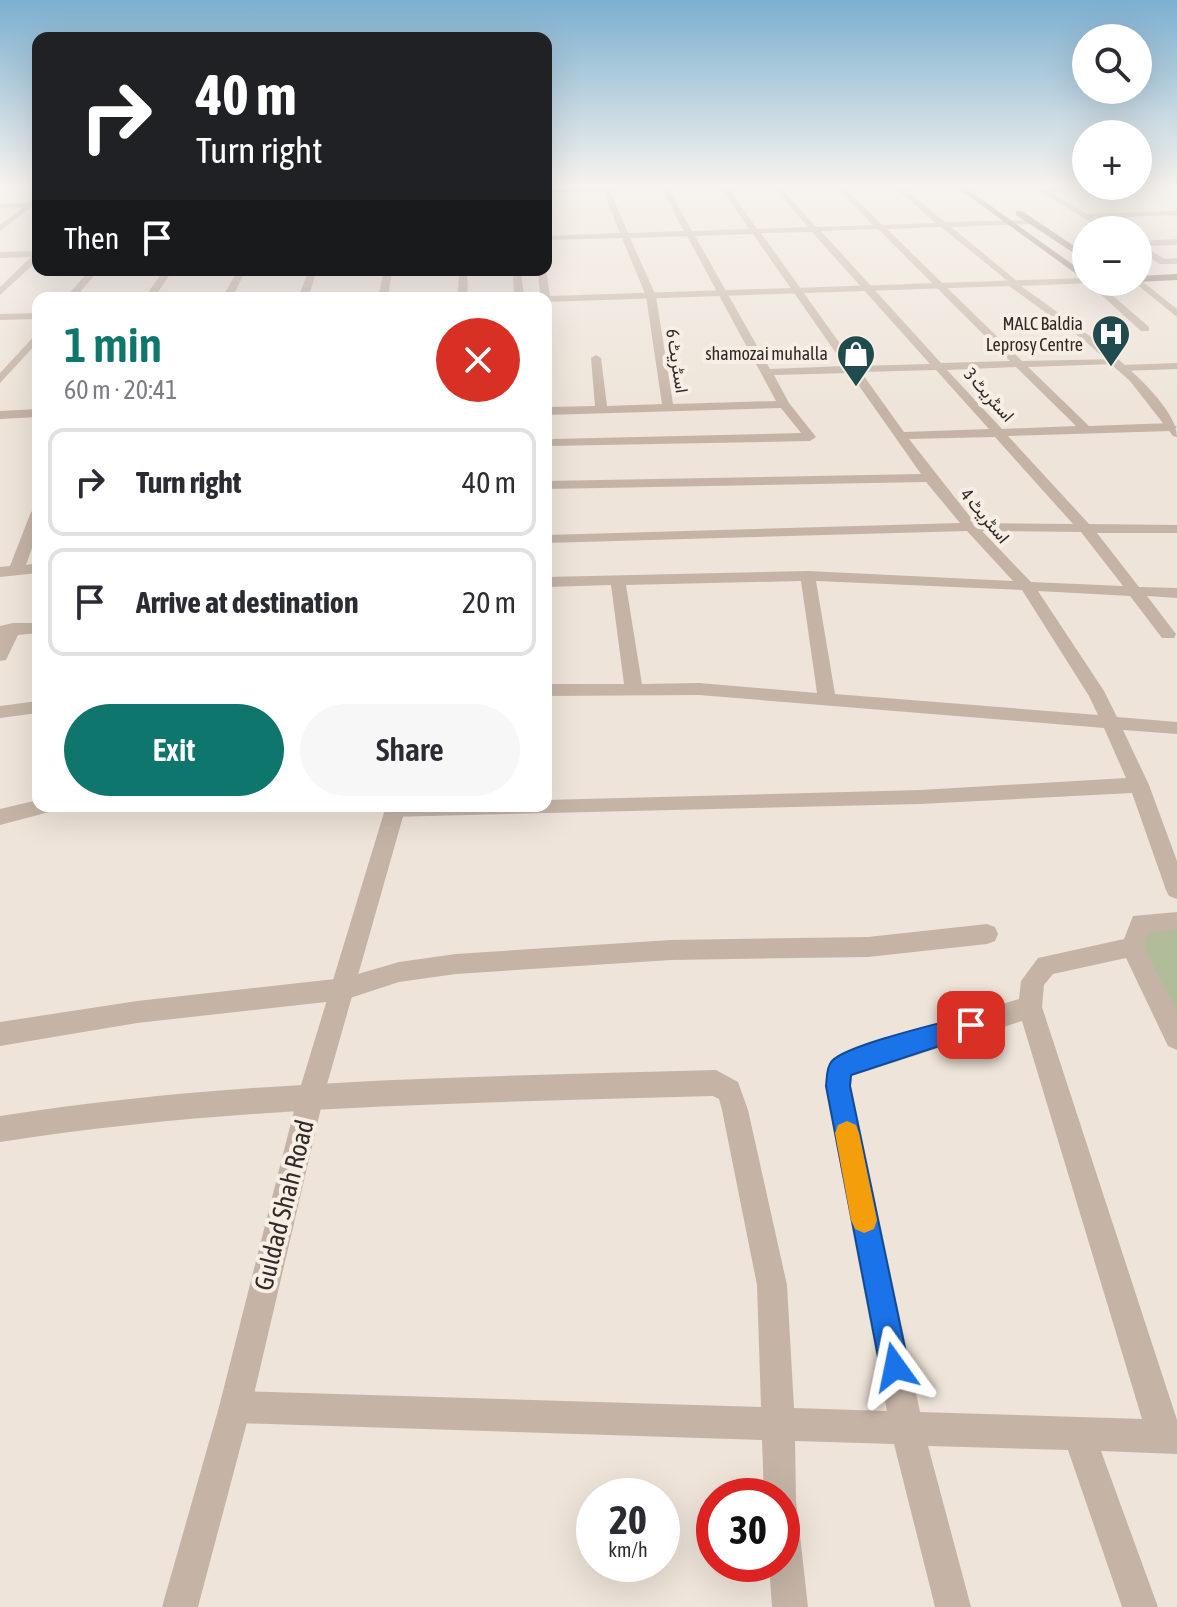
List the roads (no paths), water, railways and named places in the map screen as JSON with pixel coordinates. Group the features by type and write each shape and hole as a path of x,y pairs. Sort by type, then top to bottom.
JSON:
{"main road":[{"path":"1152,279 1177,277"}],"street":[{"path":"0,292 31,261"},
{"name":"اسٹریٹ 6","path":"636,261 651,296 668,407"},
{"path":"553,443 810,437 784,404 705,261"},
{"name":"اسٹریٹ 4","path":"776,261 930,478 1026,585 1114,724 1177,890"},
{"name":"اسٹریٹ 3","path":"842,261 1083,526 1168,634"},
{"path":"915,261 1086,430"},
{"path":"986,261 1118,364 1174,430"},
{"path":"75,292 90,276"},
{"path":"552,299 1072,281"},
{"path":"1152,292 1177,314"},
{"path":"1107,296 1145,329"},
{"path":"0,317 32,316"},
{"path":"0,380 32,342"},
{"path":"596,358 601,409"},
{"path":"767,372 1019,364 1177,366"},
{"path":"552,411 784,404"},
{"path":"0,415 32,413"},
{"path":"1159,414 1177,413"},
{"path":"900,436 1174,430"},
{"path":"552,485 930,478"},
{"path":"8,571 32,524"},
{"path":"552,539 971,527 1177,529"},
{"path":"8,571 32,569"},
{"path":"552,582 808,576 1177,593"},
{"path":"808,576 827,701"},
{"path":"618,581 634,690"},
{"path":"0,656 6,630 32,628"},
{"path":"552,690 699,689 1177,728"},
{"path":"0,712 32,708"},
{"path":"552,805 920,797 1139,785"},
{"path":"0,817 32,809"},
{"name":"Guldad Shah Road","path":"180,1607 235,1407 311,1095 394,812"},
{"path":"1177,921 1141,923 1132,947 1177,1038"},
{"path":"0,1034 137,1012 344,989 399,972 456,964 671,950 868,947 987,934"},
{"path":"235,1407 1170,1437 1030,1007 1033,981 1046,965 1132,947"},
{"path":"953,1607 907,1429 841,1100 840,1069 853,1061 1030,1007"},
{"path":"0,1129 76,1117 311,1095 716,1083 729,1091 772,1285 780,1478"},
{"path":"1079,1435 1140,1607"},
{"path":"788,1582 790,1607"}],"place":[{"name":"MALC Baldia Leprosy Centre","path":"1111,368"},
{"name":"shamozai muhalla","path":"856,388"}]}
